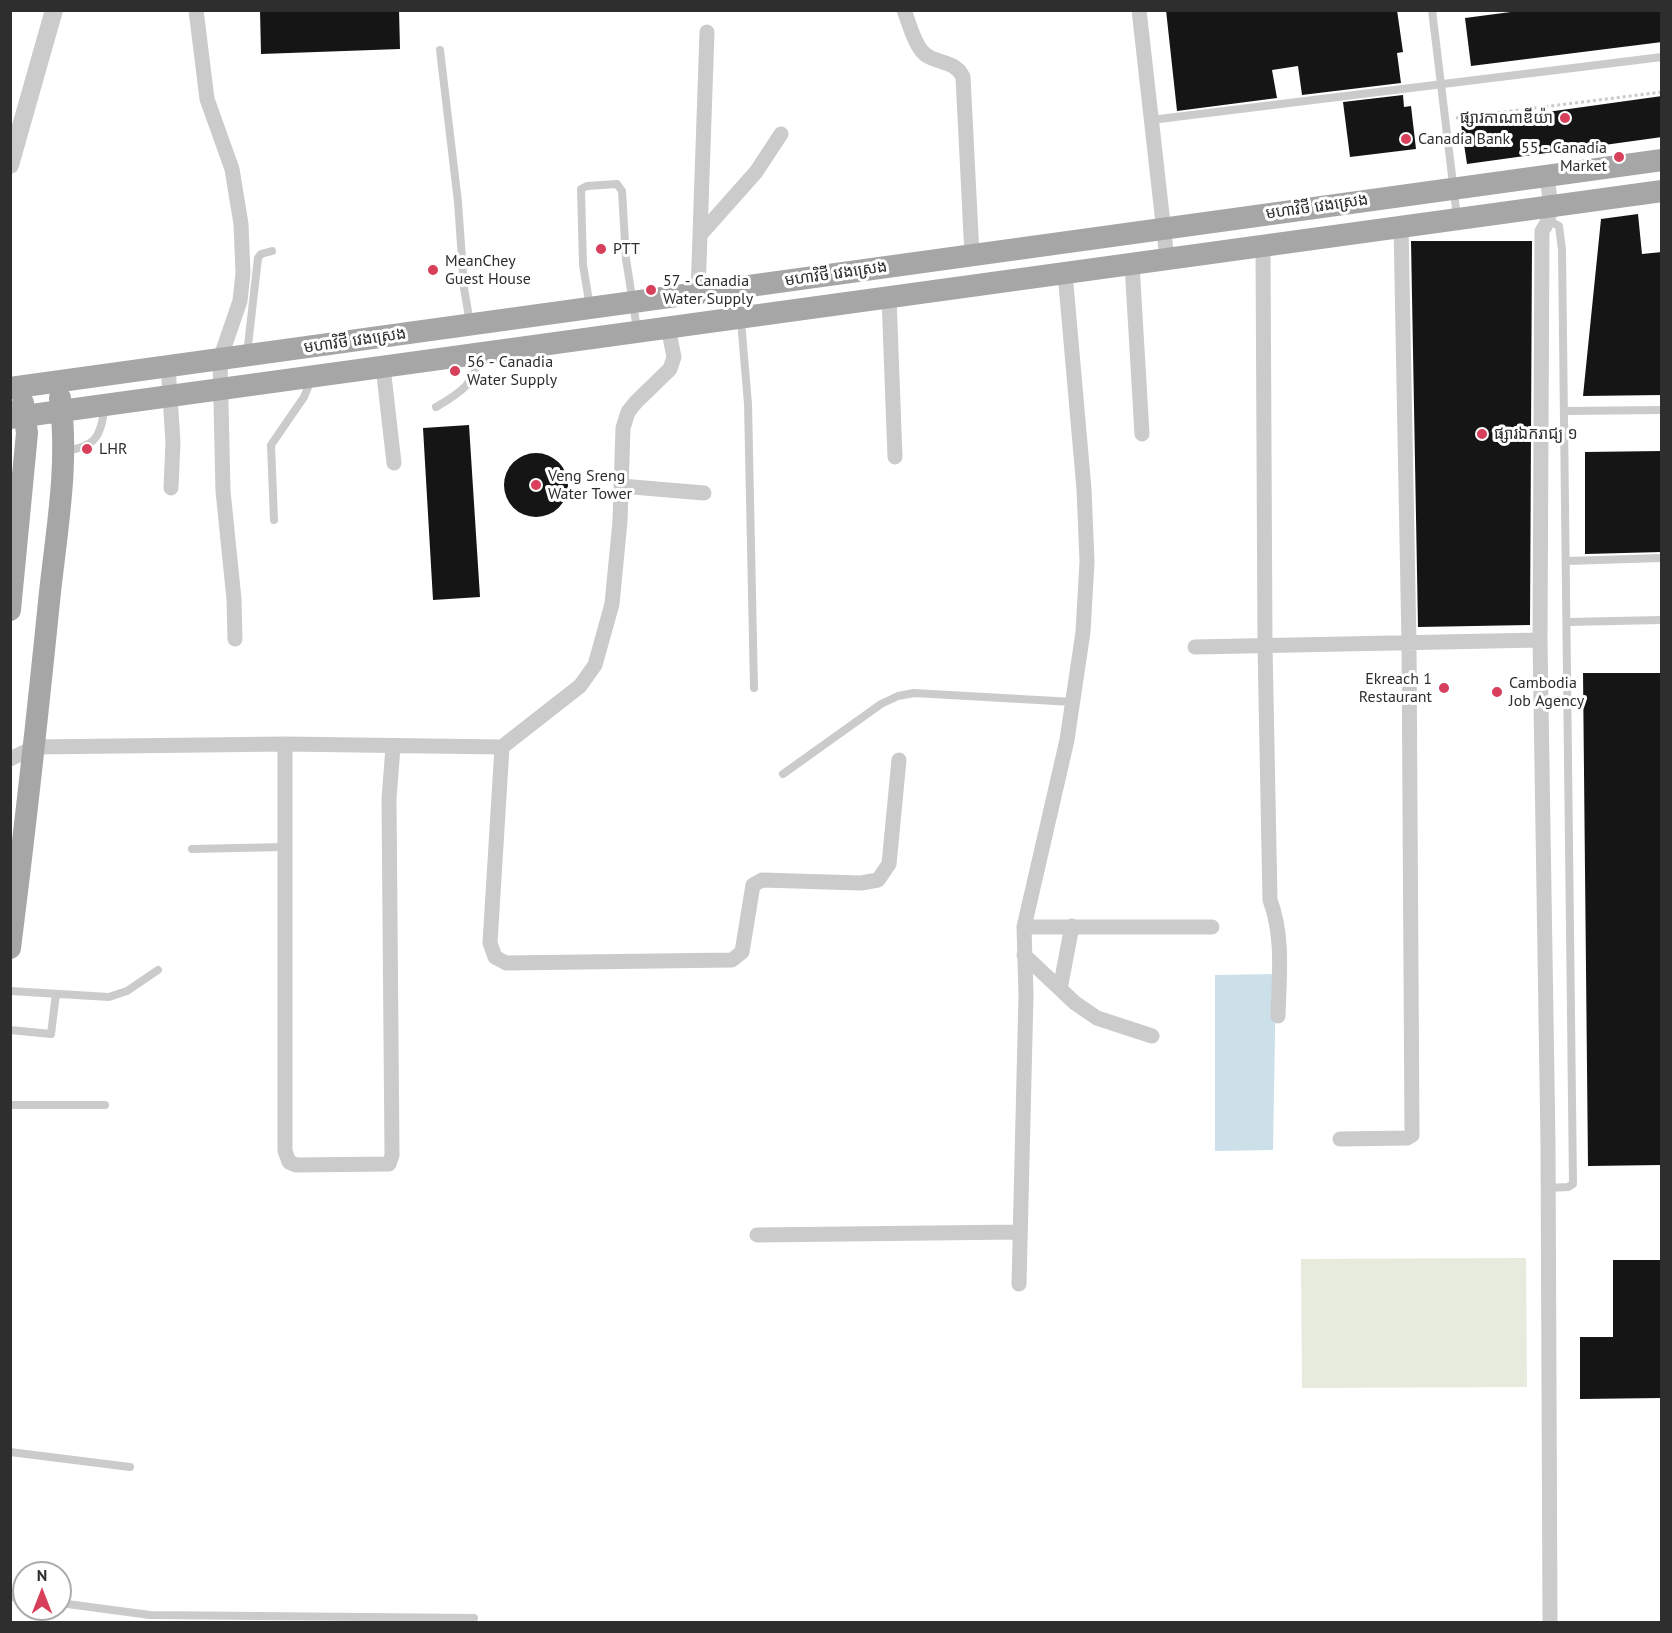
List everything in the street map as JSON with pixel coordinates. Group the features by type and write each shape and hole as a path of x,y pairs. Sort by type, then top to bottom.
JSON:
{"main road":[{"name":"មហាវិថី វេងស្រេង","path":"16,387 1662,160"},
{"name":"មហាវិថី វេងស្រេង","path":"18,417 1401,226 1457,219 1550,213 1662,191"},
{"path":"10,948 35,747 65,432 58,381"},
{"path":"10,610 15,516 27,433 18,417 16,387"}],"street":[{"path":"10,165 54,10"},
{"path":"196,10 207,99 232,169 241,224 243,273 240,301 220,359 223,491 234,599 235,639"},
{"path":"904,10 920,49 926,55 953,64 963,77 972,255"},
{"path":"1139,10 1167,259"},
{"path":"698,293 707,32"},
{"path":"700,235 756,172 781,134"},
{"path":"1547,176 1550,213 1542,231 1540,640 1548,1188 1550,1623"},
{"path":"1340,1139 1407,1138 1412,1135 1409,644 1401,226"},
{"path":"1263,246 1265,646 1270,900 1279,935 1278,1016"},
{"path":"1132,264 1142,434"},
{"path":"1019,1284 1018,1232 1026,995 1024,927 1067,741 1083,632 1087,562 1084,489 1065,273"},
{"path":"889,297 895,457"},
{"path":"10,759 35,747 285,744 502,747 580,686 595,665 612,604 621,486 622,428 628,412 636,402 670,369 674,357 668,327"},
{"path":"168,366 173,442 171,488"},
{"path":"383,367 394,463"},
{"path":"621,486 704,493"},
{"path":"1195,647 1540,640"},
{"path":"285,744 285,1151 289,1162 296,1165 313,1166 389,1164 392,1155 389,799 393,747"},
{"path":"502,747 490,943 495,957 506,963 732,960 742,952 753,885 762,880 861,883 878,880 889,864 899,760"},
{"path":"1060,988 1072,926"},
{"path":"1024,927 1212,927"},
{"path":"1024,955 1097,1018 1152,1036"},
{"path":"757,1235 1018,1232"}],"lane":[{"path":"1432,10 1457,219"},
{"path":"440,50 458,202 464,288 470,325"},
{"path":"1151,120 1662,57"},
{"path":"590,308 583,265 581,189 587,186 617,184 620,187 626,259 638,332"},
{"path":"1548,1188 1568,1187 1573,1184 1562,250 1559,226 1550,213"},
{"path":"247,356 258,258 261,254 272,251"},
{"path":"741,318 748,404 754,688"},
{"path":"436,407 464,390 477,366 475,354"},
{"path":"274,520 271,445 304,397 312,377"},
{"path":"63,451 86,448 100,432 105,405"},
{"path":"1565,411 1662,410"},
{"path":"1567,561 1662,558"},
{"path":"1568,622 1662,620"},
{"path":"783,774 881,704 898,696 914,693 1073,702"},
{"path":"192,849 284,847"},
{"path":"10,991 109,997 127,991 158,970"},
{"path":"10,1030 51,1034 56,994"},
{"path":"10,1105 105,1106"},
{"path":"10,1452 130,1467"},
{"path":"72,1605 150,1615 474,1618"}],"path":[{"path":"1445,119 1662,92"}],"shaded area":[{"path":"1526,1258 1527,1387 1302,1388 1301,1259"}],"water":[{"path":"1276,974 1273,1150 1215,1151 1215,975"}],"building":[{"path":"260,10 399,10 400,49 261,54"},
{"path":"1166,10 1397,10 1403,52 1397,53 1401,83 1302,95 1298,66 1272,70 1277,98 1177,111"},
{"path":"1526,10 1662,10 1662,42 1471,66 1465,18"},
{"path":"1403,95 1404,107 1411,106 1416,149 1350,157 1343,102"},
{"path":"1662,96 1662,137 1467,164 1461,124"},
{"path":"1638,214 1642,254 1662,252 1662,395 1583,396 1601,219"},
{"name":"ផ្សារឯករាជ្យ ១","path":"1411,241 1532,241 1530,625 1418,627"},
{"path":"469,425 480,597 433,600 423,428"},
{"path":"1662,451 1662,552 1585,554 1585,452"},
{"name":"Veng Sreng Water Tower","path":"536,453 554,459 562,467 568,485 562,503 554,511 536,517 518,511 510,503 504,485 510,467 518,459"},
{"path":"1583,673 1662,673 1662,1165 1588,1166"},
{"path":"1613,1260 1662,1260 1662,1398 1580,1399 1580,1337 1613,1337"}],"place":[{"name":"ផ្សារកាណាឌីយ៉ា","path":"1565,118"},
{"name":"Canadia Bank","path":"1406,139"},
{"name":"55 - Canadia Market","path":"1619,157"},
{"name":"PTT","path":"601,249"},
{"name":"MeanChey Guest House","path":"433,270"},
{"name":"57 - Canadia Water Supply","path":"651,290"},
{"name":"56 - Canadia Water Supply","path":"455,371"},
{"name":"ផ្សារឯករាជ្យ ១","path":"1482,434"},
{"name":"LHR","path":"87,449"},
{"name":"Veng Sreng Water Tower","path":"536,485"},
{"name":"Ekreach 1 Restaurant","path":"1444,688"},
{"name":"Cambodia Job Agency","path":"1497,692"}]}
